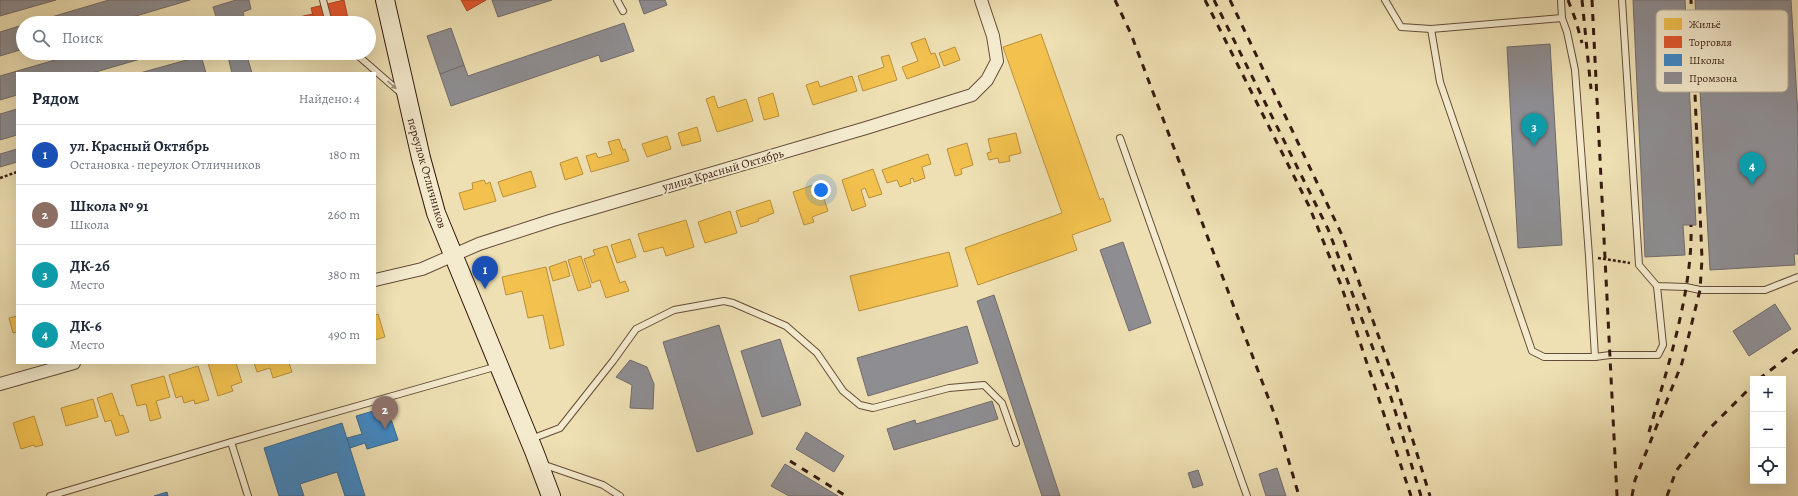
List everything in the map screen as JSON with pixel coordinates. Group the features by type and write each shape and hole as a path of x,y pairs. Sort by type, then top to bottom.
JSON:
{"main road":[{"name":"переулок Отличников","path":"385,0 421,158 436,214 530,440 551,496"}],"street":[{"name":"улица Красный Октябрь","path":"376,280 422,270 479,244 553,220 866,128 972,95 987,80 997,62 993,36 981,0"},
{"path":"0,384 70,364"}],"lane":[{"path":"323,0 327,16"},
{"path":"617,0 623,11"},
{"path":"1385,0 1401,27 1431,29 1562,18"},
{"path":"1561,0 1562,18 1567,32 1575,70 1595,357"},
{"path":"1431,29 1440,82 1532,351 1544,357 1595,357 1610,354 1658,355 1663,345 1657,286 1639,265 1622,0"},
{"path":"363,60 407,99"},
{"path":"1120,138 1247,496"},
{"path":"1657,286 1686,287 1700,290 1765,290 1798,277"},
{"path":"530,440 560,428 613,361 636,329 674,310 724,301 733,303 786,326 817,353 843,391 860,405 873,408 949,388 984,385 1002,403 1016,444"},
{"path":"50,496 499,365"},
{"path":"231,442 248,496"},
{"path":"539,463 603,485 620,496"}],"path":[{"path":"0,178 16,172"},
{"path":"1589,256 1639,265"}],"building: Жильё":[{"path":"1041,34 1100,200 1103,198 1111,221 1072,235 1077,250 978,285 965,248 1062,213 1003,47"},
{"path":"925,38 931,54 935,53 940,67 907,79 902,67 918,61 911,43"},
{"path":"955,47 960,60 944,66 939,53"},
{"path":"889,55 897,80 863,91 858,76 884,67 881,57"},
{"path":"852,76 857,91 813,105 806,85 818,81 820,87"},
{"path":"773,93 779,116 764,120 758,98"},
{"path":"714,96 718,108 746,99 753,121 717,132 706,99"},
{"path":"697,127 701,141 682,146 678,133"},
{"path":"1016,133 1021,153 1009,156 1010,161 999,163 998,158 989,160 987,153 991,152 988,139"},
{"path":"667,136 671,149 647,157 642,144"},
{"path":"619,139 623,150 625,149 629,161 591,172 586,156 596,153 598,158 612,154 608,142"},
{"path":"967,143 973,165 961,169 962,174 955,176 947,149"},
{"path":"928,154 931,164 922,167 925,178 914,182 913,178 910,179 911,183 900,187 897,180 887,183 882,170"},
{"path":"577,157 583,174 565,180 560,163"},
{"path":"873,169 882,194 869,198 865,188 861,190 866,206 852,211 842,180"},
{"path":"531,171 536,187 503,197 498,182"},
{"path":"484,180 486,184 490,182 496,201 464,210 459,193 473,189 472,183"},
{"path":"819,183 828,211 812,217 814,222 804,225 793,192"},
{"path":"770,200 774,213 758,219 759,221 741,227 736,211"},
{"path":"730,211 737,233 705,243 698,222"},
{"path":"686,220 694,247 666,256 663,247 644,252 638,234"},
{"path":"630,239 636,257 617,263 611,245"},
{"path":"607,246 620,283 625,281 629,291 606,298 600,280 592,283 584,259 595,255 593,250"},
{"path":"949,252 958,286 859,311 850,276"},
{"path":"581,256 591,287 578,291 568,260"},
{"path":"566,261 570,276 553,281 549,267"},
{"path":"546,267 564,345 550,349 543,315 528,318 522,291 506,295 502,277"},
{"path":"378,314 385,337 376,340 376,315"},
{"path":"16,316 16,332 13,333 9,318"},
{"path":"208,364 236,364 242,382 231,386 233,391 218,396"},
{"path":"254,364 289,364 292,372 273,378 270,368 257,372"},
{"path":"198,366 209,400 195,404 194,400 184,403 182,396 176,398 169,375"},
{"path":"164,376 170,397 156,401 161,418 150,421 146,404 137,406 131,385"},
{"path":"112,393 120,416 123,415 129,432 116,436 111,420 105,422 97,398"},
{"path":"93,399 98,417 66,426 61,408"},
{"path":"34,416 43,445 35,447 34,445 21,449 13,423"}],"building: Торговля":[{"path":"344,0 347,16 313,16 311,8"},
{"path":"461,0 486,0 467,11"}],"building: Школы":[{"path":"387,407 398,440 367,449 365,443 350,448 347,438 362,434 356,416"},
{"path":"342,423 365,496 345,496 337,472 300,484 304,496 279,496 264,448"},
{"path":"167,492 168,496 154,496"}],"building: Промзона":[{"path":"0,0 56,0 0,16"},
{"path":"109,0 190,0 136,16 55,16"},
{"path":"236,0 249,0 251,9 243,12 244,16 216,16 213,7"},
{"path":"492,0 552,0 498,17"},
{"path":"639,0 665,0 667,5 644,14"},
{"path":"1633,0 1685,0 1685,10 1656,10 1656,92 1689,92 1696,225 1683,225 1685,255 1645,257"},
{"path":"1695,0 1791,0 1798,115 1798,254 1794,254 1795,265 1710,270 1700,92 1788,92 1788,10 1696,10"},
{"path":"624,23 634,51 601,62 599,55 451,106 440,74 464,65 468,76"},
{"path":"16,27 16,51 0,56 0,32"},
{"path":"451,28 464,65 440,74 427,36"},
{"path":"1550,44 1562,245 1518,248 1507,47"},
{"path":"55,60 137,60 95,72 16,72 16,95 0,100 0,76"},
{"path":"187,60 202,60 206,72 144,72"},
{"path":"229,60 248,60 252,72 232,72"},
{"path":"16,109 16,135 0,140 0,114"},
{"path":"16,149 16,162 0,167 0,154"},
{"path":"1123,242 1151,323 1129,331 1100,250"},
{"path":"994,295 1060,496 1042,496 977,301"},
{"path":"1775,304 1791,329 1749,356 1733,331"},
{"path":"719,325 753,434 697,452 663,342"},
{"path":"967,326 978,363 868,396 857,358"},
{"path":"780,339 801,405 762,417 741,351"},
{"path":"630,360 647,367 654,384 653,409 630,408 632,385 616,377"},
{"path":"992,401 998,419 894,450 887,429 915,420 916,424"},
{"path":"806,432 844,456 834,472 796,449"},
{"path":"785,464 838,496 789,496 771,486"},
{"path":"1277,468 1286,496 1266,496 1259,474"},
{"path":"1198,470 1203,485 1193,488 1188,473"}],"railway":[{"path":"1115,0 1131,34 1277,421 1299,496"},
{"path":"1205,0 1309,206 1341,285 1411,496"},
{"path":"1214,0 1328,229 1389,391 1421,496"},
{"path":"1230,0 1342,235 1394,379 1430,496"},
{"path":"1568,0 1582,43"},
{"path":"1582,0 1591,89"},
{"path":"1592,0 1617,496"},
{"path":"1691,0 1691,10"},
{"path":"1632,496 1635,480 1682,363 1700,290 1702,259 1695,92"},
{"path":"1649,432 1678,330 1688,276 1691,250 1691,225"},
{"path":"1763,376 1798,349"},
{"path":"1667,496 1676,471 1707,431 1750,388"},
{"path":"790,461 846,496"}],"place":[{"name":"ДК-2б","path":"1534,146"},
{"name":"ДК-6","path":"1752,185"},
{"name":"ул. Красный Октябрь","path":"485,289"},
{"name":"Школа № 91","path":"385,429"}]}
